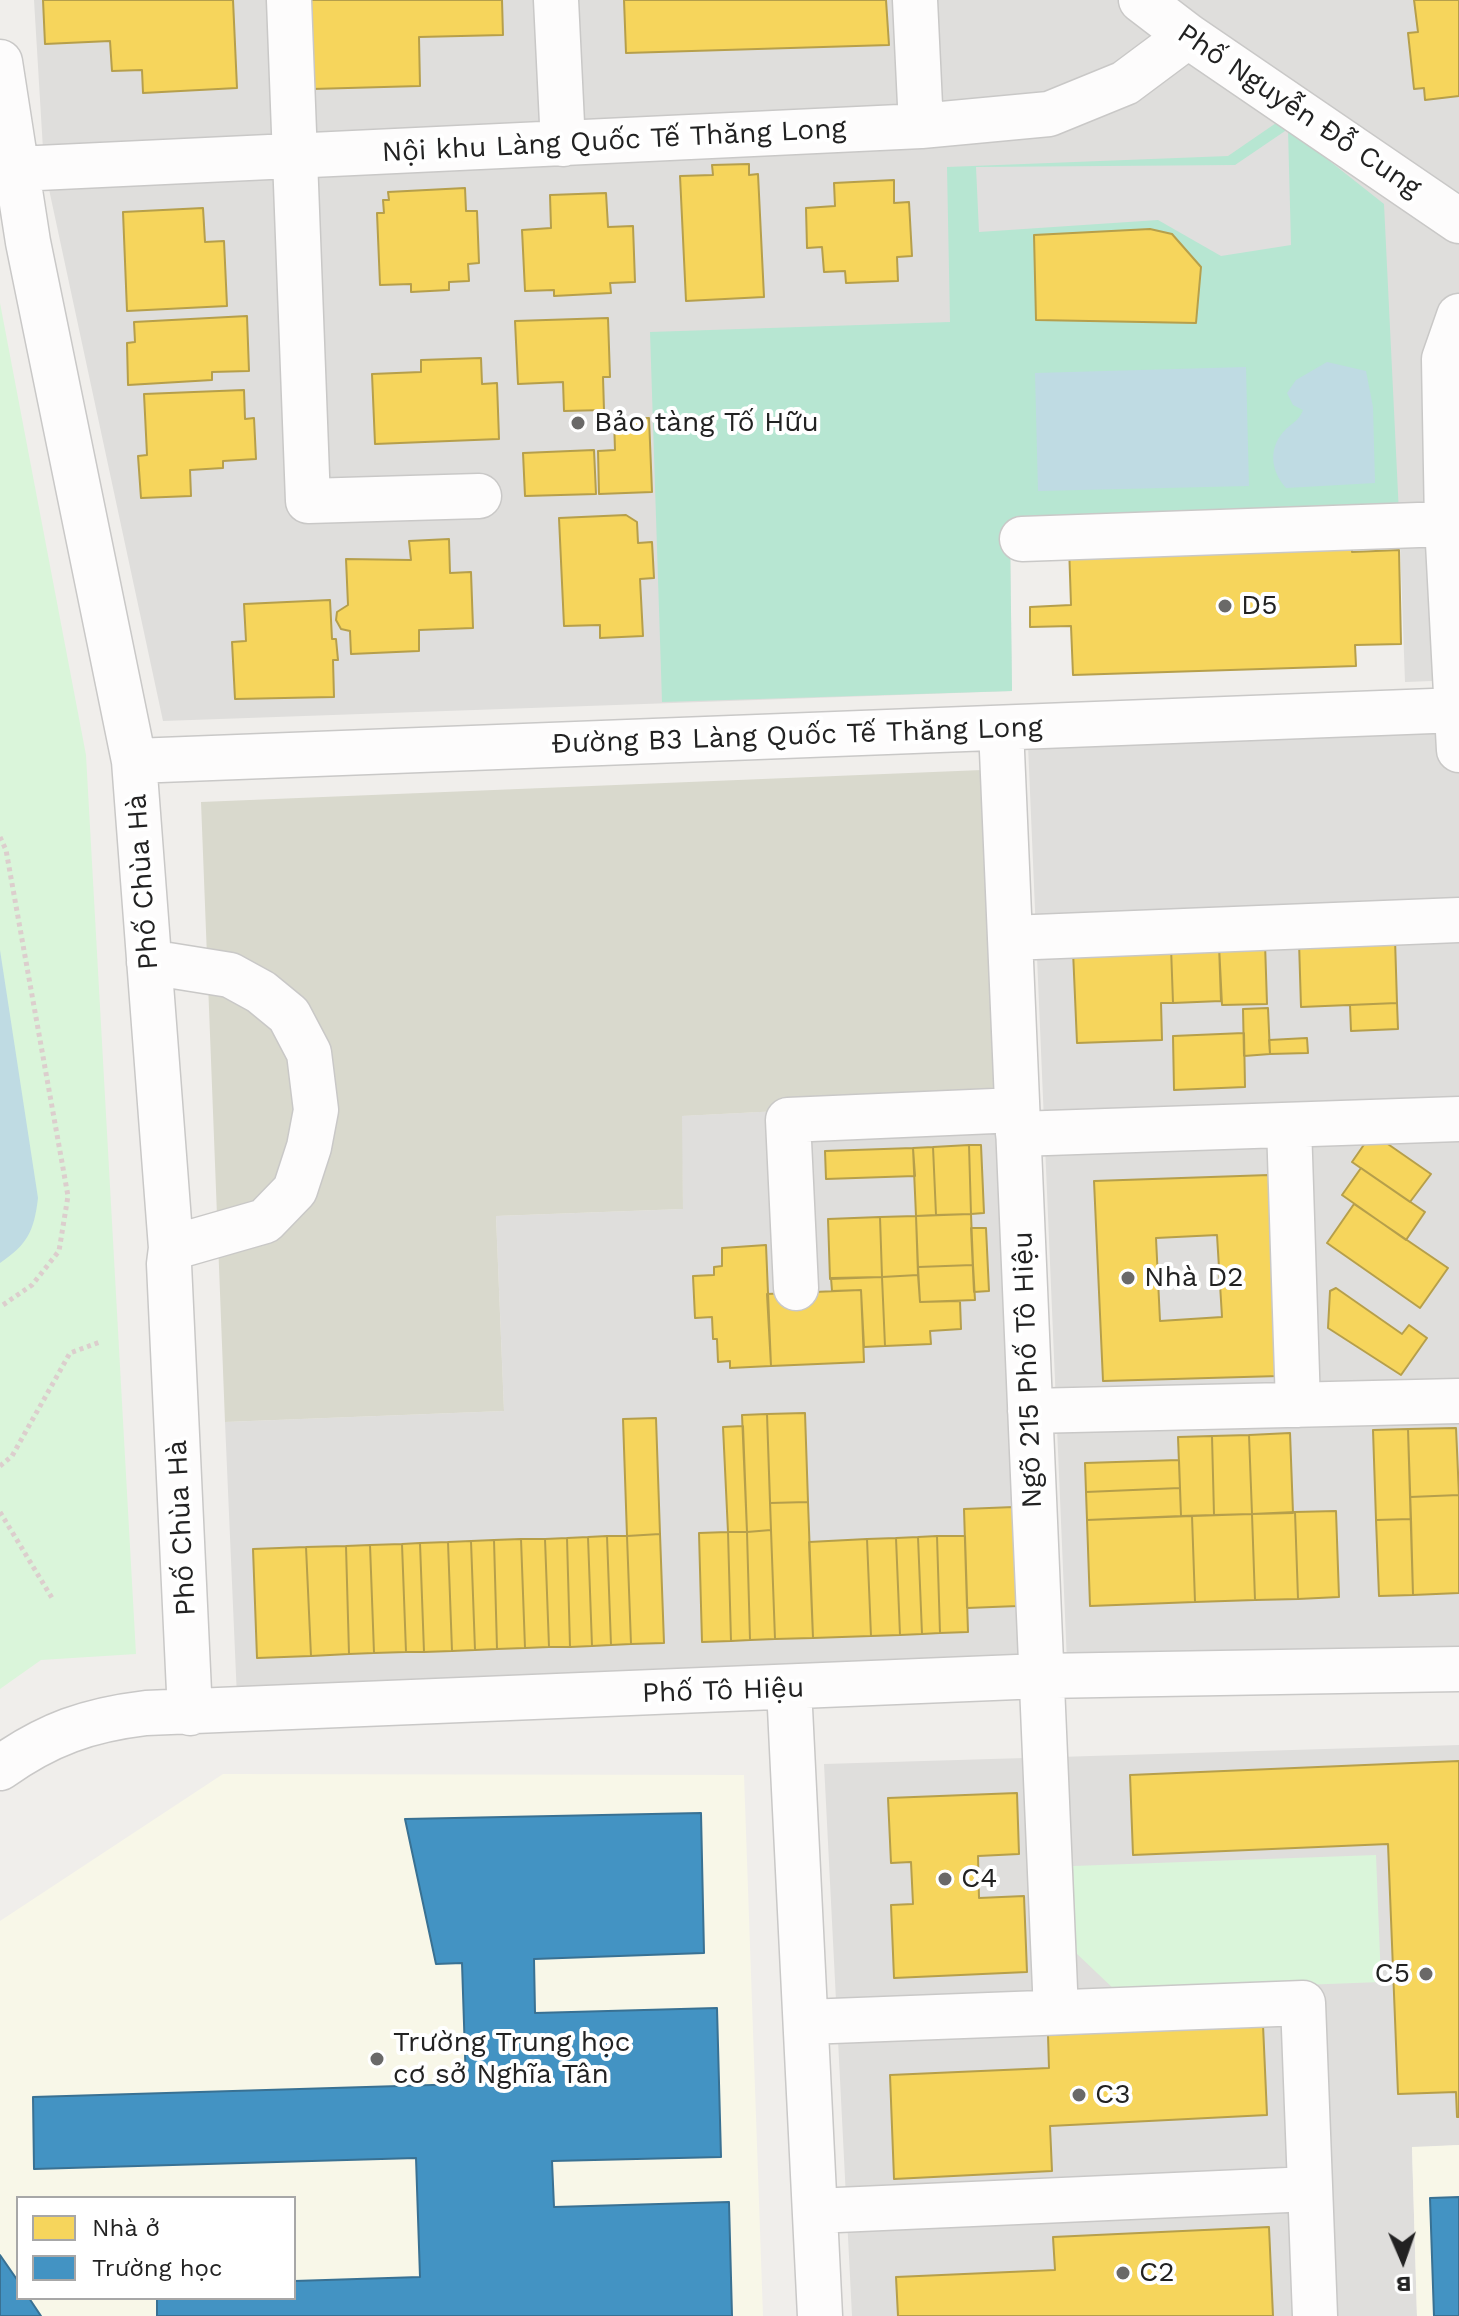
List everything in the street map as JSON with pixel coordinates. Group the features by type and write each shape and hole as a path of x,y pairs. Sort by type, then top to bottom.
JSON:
{"street":[{"path":"289,0 308,501 479,496"},
{"path":"556,0 563,144"},
{"path":"915,0 921,126"},
{"name":"Phố Nguyễn Đỗ Cung","path":"1141,0 1188,36 1459,221"},
{"name":"Nội khu Làng Quốc Tế Thăng Long","path":"17,169 921,126 1049,114 1125,83 1188,36"},
{"name":"Phố Chùa Hà","path":"0,62 28,242 134,761 171,1248 190,1713"},
{"path":"1458,724 1447,524 1444,359 1459,316"},
{"path":"1022,539 1447,524"},
{"name":"Đường B3 Làng Quốc Tế Thăng Long","path":"134,761 1001,728 1458,724"},
{"name":"Ngõ 215 Phố Tô Hiệu","path":"1001,728 1056,2012"},
{"path":"1010,938 1459,920"},
{"path":"149,962 230,975 261,992 289,1015 309,1053 316,1110 309,1147 295,1190 265,1221 171,1248"},
{"path":"796,1288 788,1120 1289,1125 1459,1119"},
{"path":"1289,1125 1298,1405"},
{"path":"1030,1411 1459,1401"},
{"name":"Phố Tô Hiệu","path":"0,1768 42,1740 72,1727 107,1718 1041,1676 1459,1669"},
{"path":"789,1688 820,2316"},
{"path":"806,2022 1303,2003 1315,2316"},
{"path":"815,2211 1310,2189"}],"path":[{"path":"0,837 6,850 68,1196 59,1251 32,1285 0,1307"},
{"path":"0,1466 12,1456 70,1353 100,1342"},
{"path":"0,1512 52,1598"}],"shaded area":[{"path":"34,0 1459,0 1459,680 1405,682 1399,515 1010,531 1012,691 163,721 44,166"},
{"path":"1288,129 1291,245 1221,256 1158,220 979,232 976,167 1235,165"},
{"path":"1459,725 1459,1648 1067,1663 1028,745"},
{"path":"982,770 996,1100 682,1116 683,1209 496,1216 504,1411 225,1422 201,802"},
{"path":"996,1100 1023,1665 237,1698 225,1422 504,1411 496,1216 683,1209 681,1116"},
{"path":"1459,1745 1459,2145 1412,2148 1417,2316 852,2316 824,1764"},
{"name":"Trường Trung học cơ sở Nghĩa Tân","path":"223,1774 744,1775 763,2316 0,2316 0,1921"},
{"path":"1459,2145 1459,2316 1417,2316 1412,2147"}],"green space":[{"path":"1279,121 1384,204 1399,514 1010,532 1012,691 662,702 650,332 950,322 947,167 1228,156"},
{"path":"0,303 86,755 136,1654 41,1660 0,1689"},
{"path":"1376,1855 1381,1982 1117,1992 1076,1953 1073,1866"}],"water":[{"path":"1327,362 1366,371 1373,407 1375,483 1286,488 1274,466 1274,451 1280,436 1303,410 1293,405 1287,393 1296,380"},
{"path":"1246,367 1249,486 1038,491 1035,373"},
{"path":"0,950 38,1198 28,1236 0,1263"}],"building: Nhà ở":[{"path":"43,0 233,0 237,88 143,93 142,70 112,71 110,41 45,44"},
{"path":"310,0 502,0 503,35 419,37 420,86 312,89"},
{"path":"624,0 886,0 889,45 626,53"},
{"path":"1414,0 1459,0 1459,96 1425,100 1424,88 1414,89 1408,33 1418,32"},
{"path":"749,164 749,175 758,174 764,297 686,301 680,176 713,175 712,165"},
{"path":"894,180 894,203 909,202 912,256 897,257 898,281 846,283 845,271 824,272 822,247 807,248 806,208 835,206 834,183"},
{"path":"465,188 466,211 477,211 479,263 468,264 469,281 449,282 449,290 411,292 411,284 380,285 377,213 384,213 383,200 389,200 388,192"},
{"path":"606,193 608,227 633,226 635,282 610,283 611,293 554,296 554,290 525,291 522,230 551,228 550,195"},
{"path":"203,208 205,242 224,241 227,306 127,311 123,212"},
{"path":"1150,229 1172,234 1201,267 1196,323 1036,320 1034,235"},
{"path":"247,316 249,371 212,372 212,380 128,385 127,343 135,342 134,322"},
{"path":"608,318 610,377 603,377 604,410 564,411 563,382 518,384 515,321"},
{"path":"481,358 482,384 497,383 499,439 375,444 372,374 421,372 421,360"},
{"path":"244,390 245,419 254,418 256,459 223,461 223,468 190,470 191,496 141,498 138,456 147,455 144,394"},
{"path":"649,418 652,492 599,494 598,451 615,450 614,419"},
{"path":"594,450 596,494 525,496 523,453"},
{"path":"626,515 637,522 638,543 652,542 654,578 640,579 643,636 600,638 600,625 564,626 559,518"},
{"name":"D5","path":"1351,536 1352,552 1399,550 1401,644 1355,645 1356,666 1073,675 1071,626 1030,627 1030,607 1071,605 1069,546"},
{"path":"449,539 450,573 471,572 473,628 419,630 419,651 351,654 350,631 341,629 336,620 337,612 348,605 346,559 411,560 409,541"},
{"path":"330,600 332,639 336,639 338,660 333,660 334,697 235,699 232,642 246,641 244,604"},
{"path":"1395,939 1397,1003 1301,1007 1299,942"},
{"path":"1265,943 1267,1004 1222,1005 1219,945"},
{"path":"1219,945 1221,1001 1173,1003 1171,947"},
{"path":"1171,947 1173,1003 1161,1003 1162,1040 1077,1043 1073,951"},
{"path":"1397,1003 1398,1029 1351,1031 1350,1005"},
{"path":"1268,1008 1270,1054 1244,1056 1243,1009"},
{"path":"1244,1033 1245,1087 1174,1090 1173,1036"},
{"path":"1307,1038 1308,1053 1270,1054 1269,1040"},
{"path":"1372,1133 1431,1174 1410,1202 1352,1162"},
{"path":"969,1145 981,1145 984,1213 971,1214"},
{"path":"969,1145 971,1214 936,1215 933,1147"},
{"path":"933,1147 936,1215 916,1216 913,1148"},
{"path":"913,1148 915,1176 826,1179 825,1151"},
{"path":"1361,1168 1425,1212 1406,1240 1342,1195"},
{"name":"Nhà D2","path":"1269,1175 1279,1376 1103,1381 1094,1181","holes":["1217,1235 1222,1317 1160,1321 1156,1238"]},
{"path":"1354,1204 1448,1268 1420,1308 1327,1243"},
{"path":"971,1214 973,1265 918,1267 916,1216"},
{"path":"916,1216 918,1275 882,1277 880,1217"},
{"path":"880,1217 882,1277 830,1279 828,1219"},
{"path":"971,1228 986,1228 989,1291 974,1292"},
{"path":"766,1245 771,1366 730,1368 730,1361 718,1362 712,1317 695,1318 693,1276 714,1275 714,1267 722,1266 722,1248"},
{"path":"973,1265 975,1300 920,1302 918,1267"},
{"path":"918,1275 920,1302 960,1301 961,1329 930,1331 931,1344 885,1346 882,1277"},
{"path":"882,1277 885,1346 864,1347 861,1290 832,1291 831,1278"},
{"path":"1336,1288 1402,1334 1409,1325 1427,1338 1401,1375 1328,1328 1330,1291"},
{"path":"861,1290 864,1362 771,1366 767,1294"},
{"path":"805,1413 808,1502 770,1503 767,1414"},
{"path":"767,1414 771,1530 747,1532 742,1415"},
{"path":"656,1418 660,1534 627,1536 623,1419"},
{"path":"743,1426 747,1532 728,1532 723,1427"},
{"path":"1456,1428 1459,1495 1410,1497 1408,1429"},
{"path":"1408,1429 1411,1519 1376,1520 1373,1430"},
{"path":"1290,1433 1293,1513 1252,1514 1249,1435"},
{"path":"1249,1435 1252,1514 1214,1515 1212,1436"},
{"path":"1212,1436 1214,1515 1181,1516 1178,1437"},
{"path":"1179,1460 1180,1488 1086,1492 1085,1463"},
{"path":"1180,1488 1181,1516 1087,1520 1086,1492"},
{"path":"1459,1495 1459,1593 1413,1595 1410,1497"},
{"path":"808,1502 813,1638 775,1639 770,1503"},
{"path":"1014,1507 1018,1606 967,1608 964,1509"},
{"path":"1336,1511 1339,1597 1298,1599 1295,1512"},
{"path":"1295,1512 1298,1599 1255,1600 1252,1514"},
{"path":"1252,1514 1255,1600 1195,1602 1192,1516"},
{"path":"1192,1516 1195,1602 1090,1606 1087,1520"},
{"path":"1411,1519 1413,1595 1379,1596 1376,1520"},
{"path":"771,1530 775,1639 750,1640 747,1532"},
{"path":"728,1532 731,1641 702,1642 699,1533"},
{"path":"728,1532 747,1532 750,1640 731,1641"},
{"path":"660,1534 664,1643 631,1644 627,1536"},
{"path":"607,1536 611,1645 592,1646 588,1537"},
{"path":"607,1536 627,1536 631,1644 611,1645"},
{"path":"937,1536 940,1633 922,1634 918,1537"},
{"path":"937,1536 965,1536 968,1632 940,1633"},
{"path":"588,1537 592,1646 570,1647 567,1538"},
{"path":"918,1537 922,1634 900,1635 896,1538"},
{"path":"567,1538 570,1647 549,1647 545,1539"},
{"path":"896,1538 900,1635 871,1636 867,1539"},
{"path":"521,1539 545,1539 549,1647 525,1648"},
{"path":"521,1539 525,1648 497,1649 494,1540"},
{"path":"867,1539 871,1636 813,1638 809,1542"},
{"path":"494,1540 497,1649 475,1650 471,1541"},
{"path":"471,1541 475,1650 452,1651 448,1542"},
{"path":"448,1542 452,1651 424,1652 420,1543"},
{"path":"420,1543 424,1652 406,1652 402,1544"},
{"path":"402,1544 406,1652 374,1653 370,1545"},
{"path":"370,1545 374,1653 349,1654 346,1546"},
{"path":"346,1546 349,1654 311,1656 306,1547"},
{"path":"306,1547 311,1656 257,1658 253,1549"},
{"name":"C5","path":"1459,1761 1457,2117 1456,2092 1398,2094 1388,1844 1133,1855 1130,1775"},
{"name":"C4","path":"1017,1793 1019,1854 978,1856 979,1898 1024,1896 1027,1972 894,1978 891,1905 913,1904 911,1862 891,1863 888,1798"},
{"name":"C3","path":"1263,2025 1267,2115 1050,2126 1052,2171 894,2179 890,2075 1049,2068 1048,2035"},
{"name":"C2","path":"1269,2227 1273,2316 898,2316 896,2277 1055,2270 1053,2237"}],"building: Trường học":[{"path":"701,1813 704,1953 534,1959 535,2013 717,2008 721,2157 552,2161 554,2207 729,2202 732,2316 157,2316 157,2300 296,2300 296,2281 420,2277 416,2158 34,2169 33,2097 466,2084 462,1963 436,1964 405,1819"},
{"path":"1459,2197 1459,2316 1434,2316 1430,2198"},
{"path":"0,2255 16,2278 16,2300 30,2300 41,2316 0,2316"}],"place":[{"name":"Bảo tàng Tố Hữu","path":"578,423"},
{"name":"D5","path":"1225,606"},
{"name":"Nhà D2","path":"1128,1278"},
{"name":"C4","path":"945,1879"},
{"name":"C5","path":"1426,1974"},
{"name":"Trường Trung học cơ sở Nghĩa Tân","path":"377,2059"},
{"name":"C3","path":"1079,2095"},
{"name":"C2","path":"1123,2273"}]}
